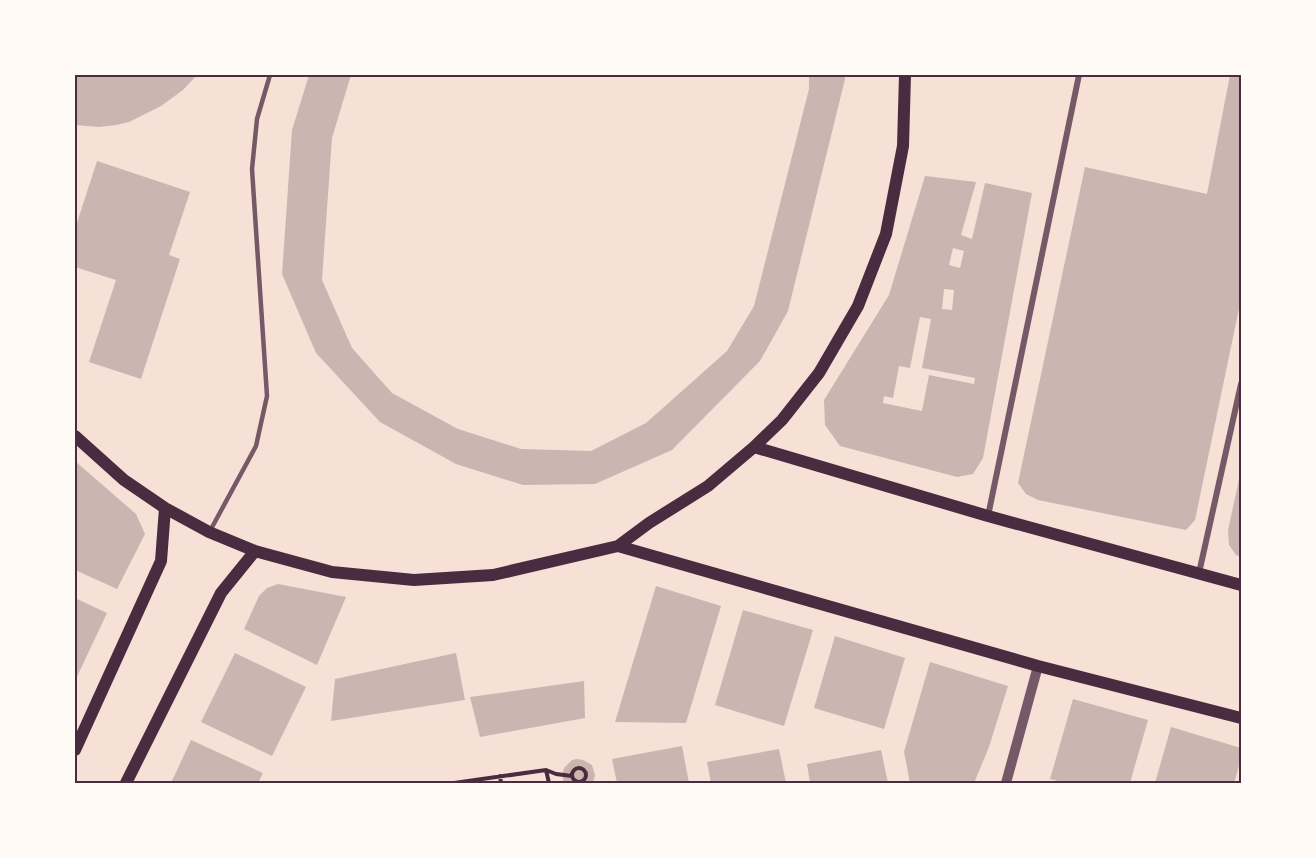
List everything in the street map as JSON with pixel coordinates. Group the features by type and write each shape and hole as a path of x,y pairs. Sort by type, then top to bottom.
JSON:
{"main road":[{"path":"75,436 124,480 165,508 209,532 255,551 332,572 414,580 493,575 618,546 649,523 708,486 754,447 782,420 819,373 858,306 886,234 903,146 905,75"},
{"path":"754,447 988,516 1241,585"},
{"path":"75,750 161,561 165,508"},
{"path":"618,546 1038,666 1241,718"},
{"path":"126,783 221,593 255,551"}],"street":[{"path":"988,516 1079,75"},
{"path":"1199,573 1241,384"},
{"path":"1006,783 1038,666"}],"lane":[{"path":"209,532 256,446 267,396 252,169 257,119 270,75"}],"path":[{"path":"454,783 546,770 572,776 576,782 581,782 586,775 584,770 578,768 574,770 572,776"},
{"path":"546,770 549,783"},
{"path":"500,776 501,783"}],"building":[{"path":"75,75 197,75 183,90 161,106 129,122 99,127 75,125"},
{"path":"309,75 351,75 332,138 322,280 352,348 392,393 458,429 521,449 591,451 646,423 727,351 754,306 809,89 809,75 845,75 845,79 788,311 760,361 672,450 595,484 523,485 456,464 380,422 316,353 282,274 292,130"},
{"path":"1230,75 1241,75 1241,299 1195,520 1186,530 1038,500 1026,494 1018,483 1085,167 1207,194"},
{"path":"97,161 190,192 169,255 180,259 141,379 89,362 116,280 75,267 75,229"},
{"path":"925,176 976,182 961,235 972,239 985,183 1032,193 983,458 973,474 957,477 840,446 825,425 824,400 889,295","holes":["953,248 964,251 960,268 949,265","944,289 954,290 952,310 942,309","920,317 931,319 922,368 975,378 974,384 929,375 922,411 883,403 884,396 893,398 899,366 910,368"]},
{"path":"75,461 136,514 145,534 117,589 75,570"},
{"path":"1240,475 1241,557 1236,555 1229,545 1228,530"},
{"path":"278,584 346,597 317,665 244,629 259,596 267,588"},
{"path":"656,586 721,606 686,723 615,722"},
{"path":"75,598 107,613 75,681"},
{"path":"743,610 813,630 784,726 715,705"},
{"path":"835,636 905,658 884,729 814,708"},
{"path":"235,653 306,687 272,756 201,722"},
{"path":"456,653 465,700 331,721 335,679"},
{"path":"930,662 1008,686 989,747 974,783 910,783 904,752"},
{"path":"584,681 585,718 480,737 470,697"},
{"path":"1073,699 1148,720 1130,783 1066,783 1050,779"},
{"path":"1171,727 1241,748 1241,759 1234,783 1155,783"},
{"path":"191,740 263,773 258,783 171,783"},
{"path":"682,746 689,783 617,783 612,759"},
{"path":"779,749 786,783 711,783 707,762"},
{"path":"881,750 888,783 810,783 807,764"},
{"path":"577,759 592,765 595,775 593,783 564,783 562,775 564,768 572,760"}]}
